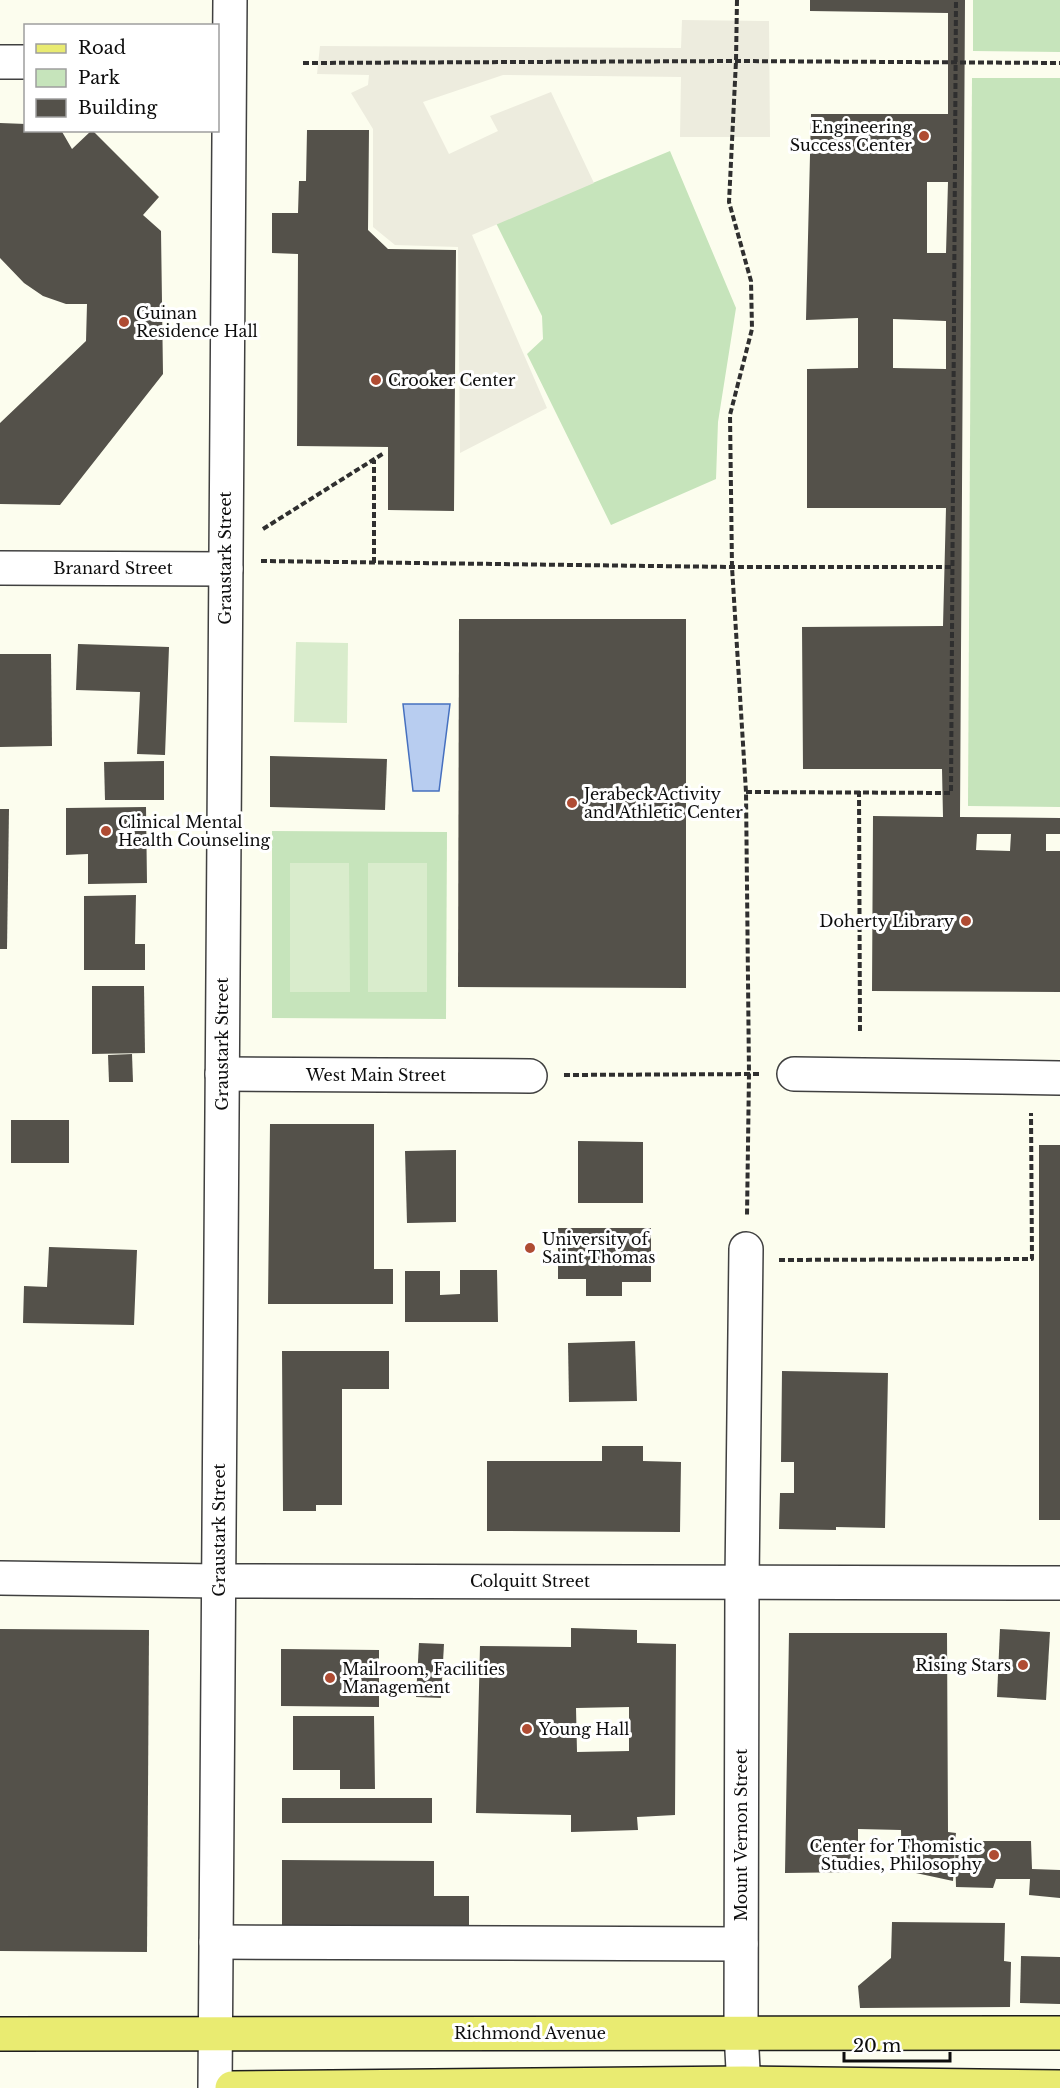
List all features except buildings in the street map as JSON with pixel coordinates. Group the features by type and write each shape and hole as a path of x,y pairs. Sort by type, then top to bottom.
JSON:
{"main road":[{"name":"Richmond Avenue","path":"0,2034 1060,2033"},
{"path":"232,2088 744,2085 1060,2087"}],"street":[{"name":"Graustark Street","path":"215,2088 226,568 223,63 230,0"},
{"path":"0,62 24,62"},
{"name":"Branard Street","path":"0,568 226,568"},
{"name":"West Main Street","path":"222,1074 530,1076"},
{"path":"794,1074 1060,1078"},
{"name":"Mount Vernon Street","path":"744,2085 741,2032 741,1944 746,1250"},
{"name":"Colquitt Street","path":"0,1578 218,1581 1060,1583"},
{"path":"216,1942 741,1944"}],"path":[{"path":"737,0 729,202 751,281 752,329 730,416 732,567 746,792 749,1074 746,1250"},
{"path":"746,792 951,793 956,0"},
{"path":"303,63 736,61 1060,63"},
{"path":"262,529 384,453"},
{"path":"374,459 374,563"},
{"path":"260,561 732,567 953,567"},
{"path":"859,791 860,1034"},
{"path":"530,1076 794,1074"},
{"path":"777,1260 1032,1259 1031,1113"}],"green space":[{"path":"973,0 1060,0 1060,52 973,51"},
{"path":"972,78 1060,78 1060,807 968,806"},
{"path":"670,151 736,308 718,422 716,479 611,525 527,354 543,339 542,316 496,223"},
{"path":"296,642 348,643 347,723 294,722"},
{"path":"272,831 447,832 446,1019 272,1018"},
{"path":"290,863 349,863 350,992 290,992"},
{"path":"368,863 427,863 427,992 368,992"}],"shaded area":[{"path":"682,20 769,21 770,137 680,137 681,77 503,75 423,102 449,154 498,131 490,116 551,92 594,183 472,235 547,408 460,453 458,247 395,245 373,227 373,129 351,93 368,85 369,75 317,74 320,46 681,48"}],"water":[{"path":"403,704 450,704 439,791 413,791"}],"place":[{"name":"Engineering Success Center","path":"924,136"},
{"name":"Guinan Residence Hall","path":"124,322"},
{"name":"Crooker Center","path":"376,380"},
{"name":"Jerabeck Activity and Athletic Center","path":"572,803"},
{"name":"Clinical Mental Health Counseling","path":"106,831"},
{"name":"Doherty Library","path":"966,921"},
{"name":"University of Saint Thomas","path":"530,1248"},
{"name":"Rising Stars","path":"1023,1665"},
{"name":"Mailroom, Facilities Management","path":"330,1678"},
{"name":"Young Hall","path":"527,1729"},
{"name":"Center for Thomistic Studies, Philosophy","path":"994,1855"}]}
